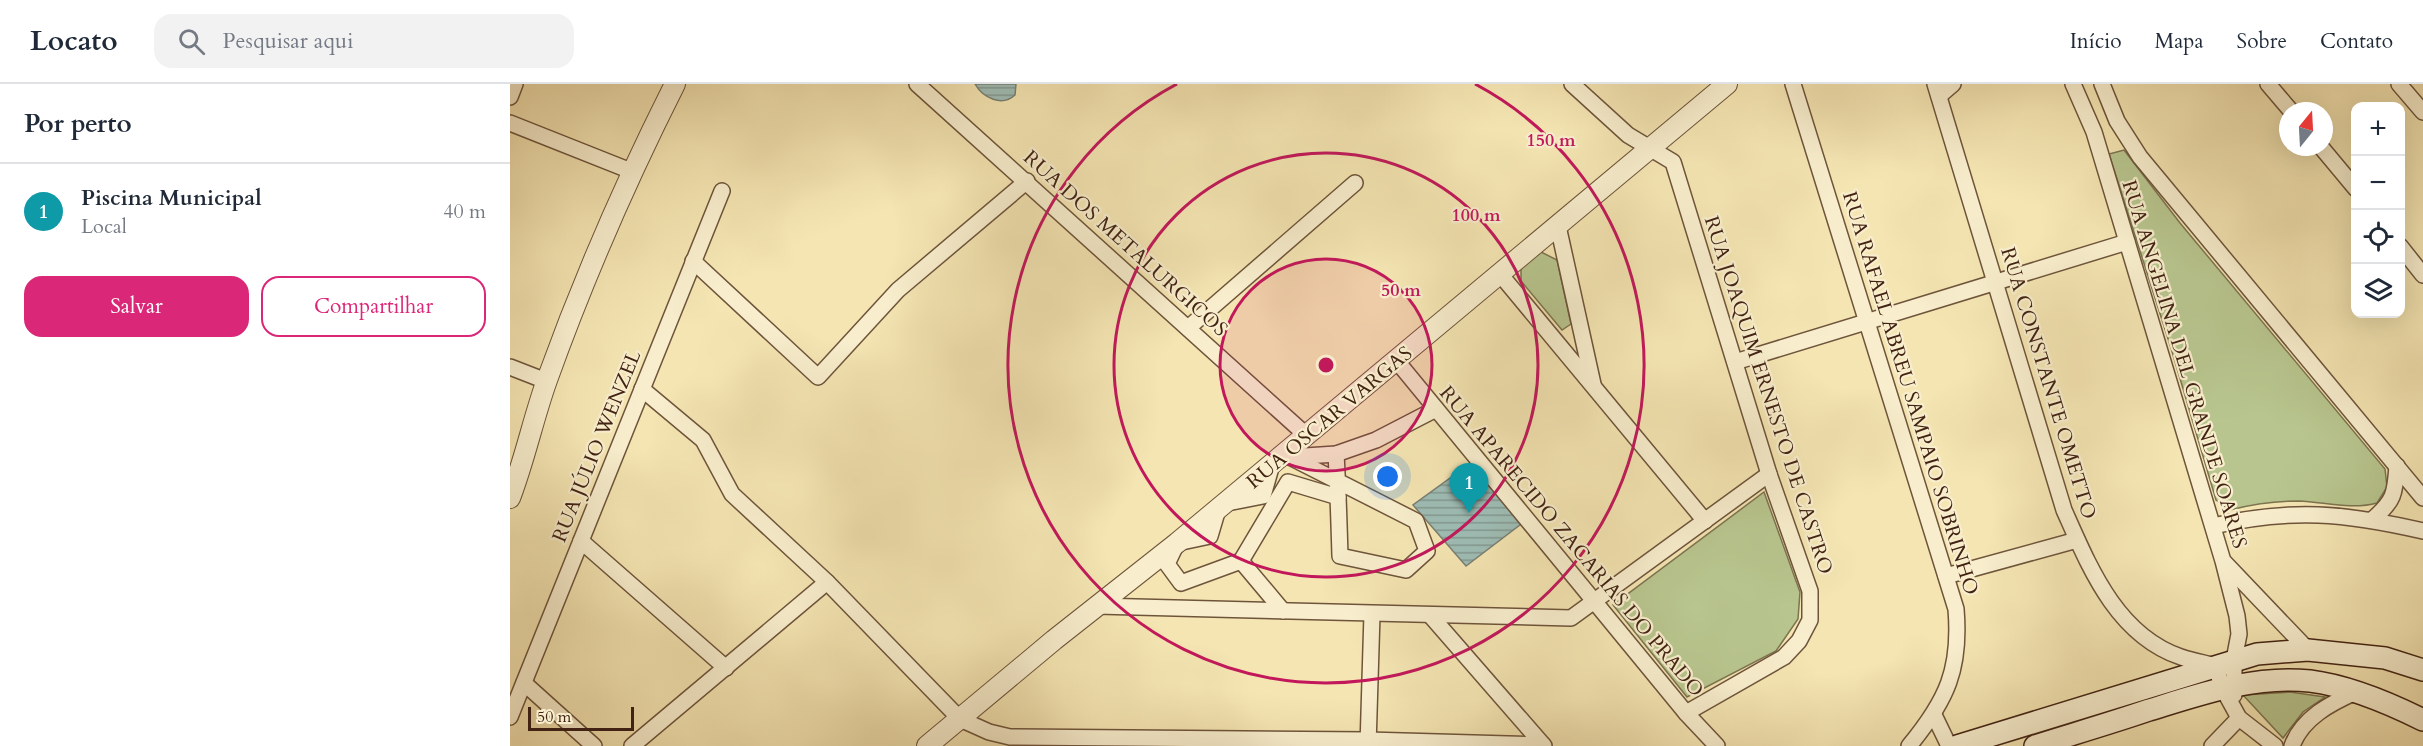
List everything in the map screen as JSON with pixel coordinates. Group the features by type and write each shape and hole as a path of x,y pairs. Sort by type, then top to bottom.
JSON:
{"main road":[{"path":"1957,746 2257,654 2308,650 2385,658 2423,670"},
{"path":"2035,746 2232,699 2262,682 2310,681 2356,692 2400,708 2423,720"}],"street":[{"path":"510,97 515,84"},
{"path":"510,498 519,475 546,381 631,171 675,84"},
{"name":"RUA DOS METALURGICOS","path":"917,84 1306,435"},
{"name":"RUA JOAQUIM ERNESTO DE CASTRO","path":"1572,84 1628,135 1673,162 1769,474 1810,591 1810,620 1799,641 1784,657 1686,713"},
{"name":"RUA OSCAR VARGAS","path":"927,746 1280,460 1306,435 1727,84"},
{"name":"RUA RAFAEL ABREU SAMPAIO SOBRINHO","path":"1793,84 1956,609 1959,640 1953,673 1934,715 1909,746"},
{"path":"1937,90 1953,84"},
{"name":"RUA ANGELINA DEL GRANDE SOARES","path":"2073,84 2094,132 2223,561 2237,616 2239,634 2225,663"},
{"path":"2102,84 2116,121 2140,157 2423,498"},
{"path":"2268,84 2283,102"},
{"path":"2399,84 2423,111"},
{"name":"RUA CONSTANTE OMETTO","path":"1937,90 2064,510 2093,574 2112,604 2145,638 2179,657 2225,663"},
{"path":"2094,132 2116,121"},
{"path":"510,123 631,171"},
{"path":"2328,156 2351,184"},
{"path":"693,261 818,377 898,290 1027,181"},
{"path":"1188,328 1355,183"},
{"name":"RUA JÚLIO WENZEL","path":"510,717 722,191"},
{"path":"1558,226 1594,387"},
{"path":"1735,362 2127,242"},
{"path":"2405,252 2423,274"},
{"path":"1500,274 1705,521"},
{"name":"RUA APARECIDO ZACARIAS DO PRADO","path":"1396,360 1686,713 1717,746"},
{"path":"510,368 546,381"},
{"path":"642,388 703,440 732,494 828,582 960,720 1009,741 1544,746"},
{"path":"1280,460 1336,454 1376,440 1436,409"},
{"path":"1280,460 1337,480 1416,521 1427,551 1406,570 1340,556 1338,497 1337,480 1336,454"},
{"path":"2373,519 2388,506 2396,488 2397,466"},
{"path":"1097,606 1571,618 1769,474"},
{"path":"1177,543 1167,564 1181,583 1241,561 1288,482 1338,497"},
{"path":"2213,526 2251,517 2299,513 2373,519 2423,531"},
{"path":"1946,576 2077,540"},
{"path":"581,541 726,668"},
{"path":"1241,561 1283,611"},
{"path":"2223,561 2308,650"},
{"path":"632,746 828,582"},
{"path":"1368,743 1372,614"},
{"path":"1430,615 1544,746"},
{"path":"2225,663 2232,699 2275,746"},
{"path":"524,683 594,746"},
{"path":"2292,746 2295,735 2313,717 2333,702 2356,692"},
{"path":"2212,746 2232,699"},
{"path":"1934,715 1949,746"}],"green space":[{"path":"2124,150 2180,223 2385,469 2387,487 2377,503 2348,506 2299,501 2230,510 2216,500 2171,348 2109,154"},
{"path":"1539,251 1557,260 1571,324 1562,330 1521,281 1521,267"},
{"path":"1764,492 1800,592 1798,619 1776,651 1687,697 1613,605"},
{"path":"2290,692 2325,697 2303,712 2283,738 2243,695"}],"water":[{"path":"975,84 1016,84 1015,95 1010,99 993,99 978,89"},
{"path":"1475,460 1525,521 1466,566 1413,505"}],"place":[{"name":"Piscina Municipal","path":"1469,513"}]}
